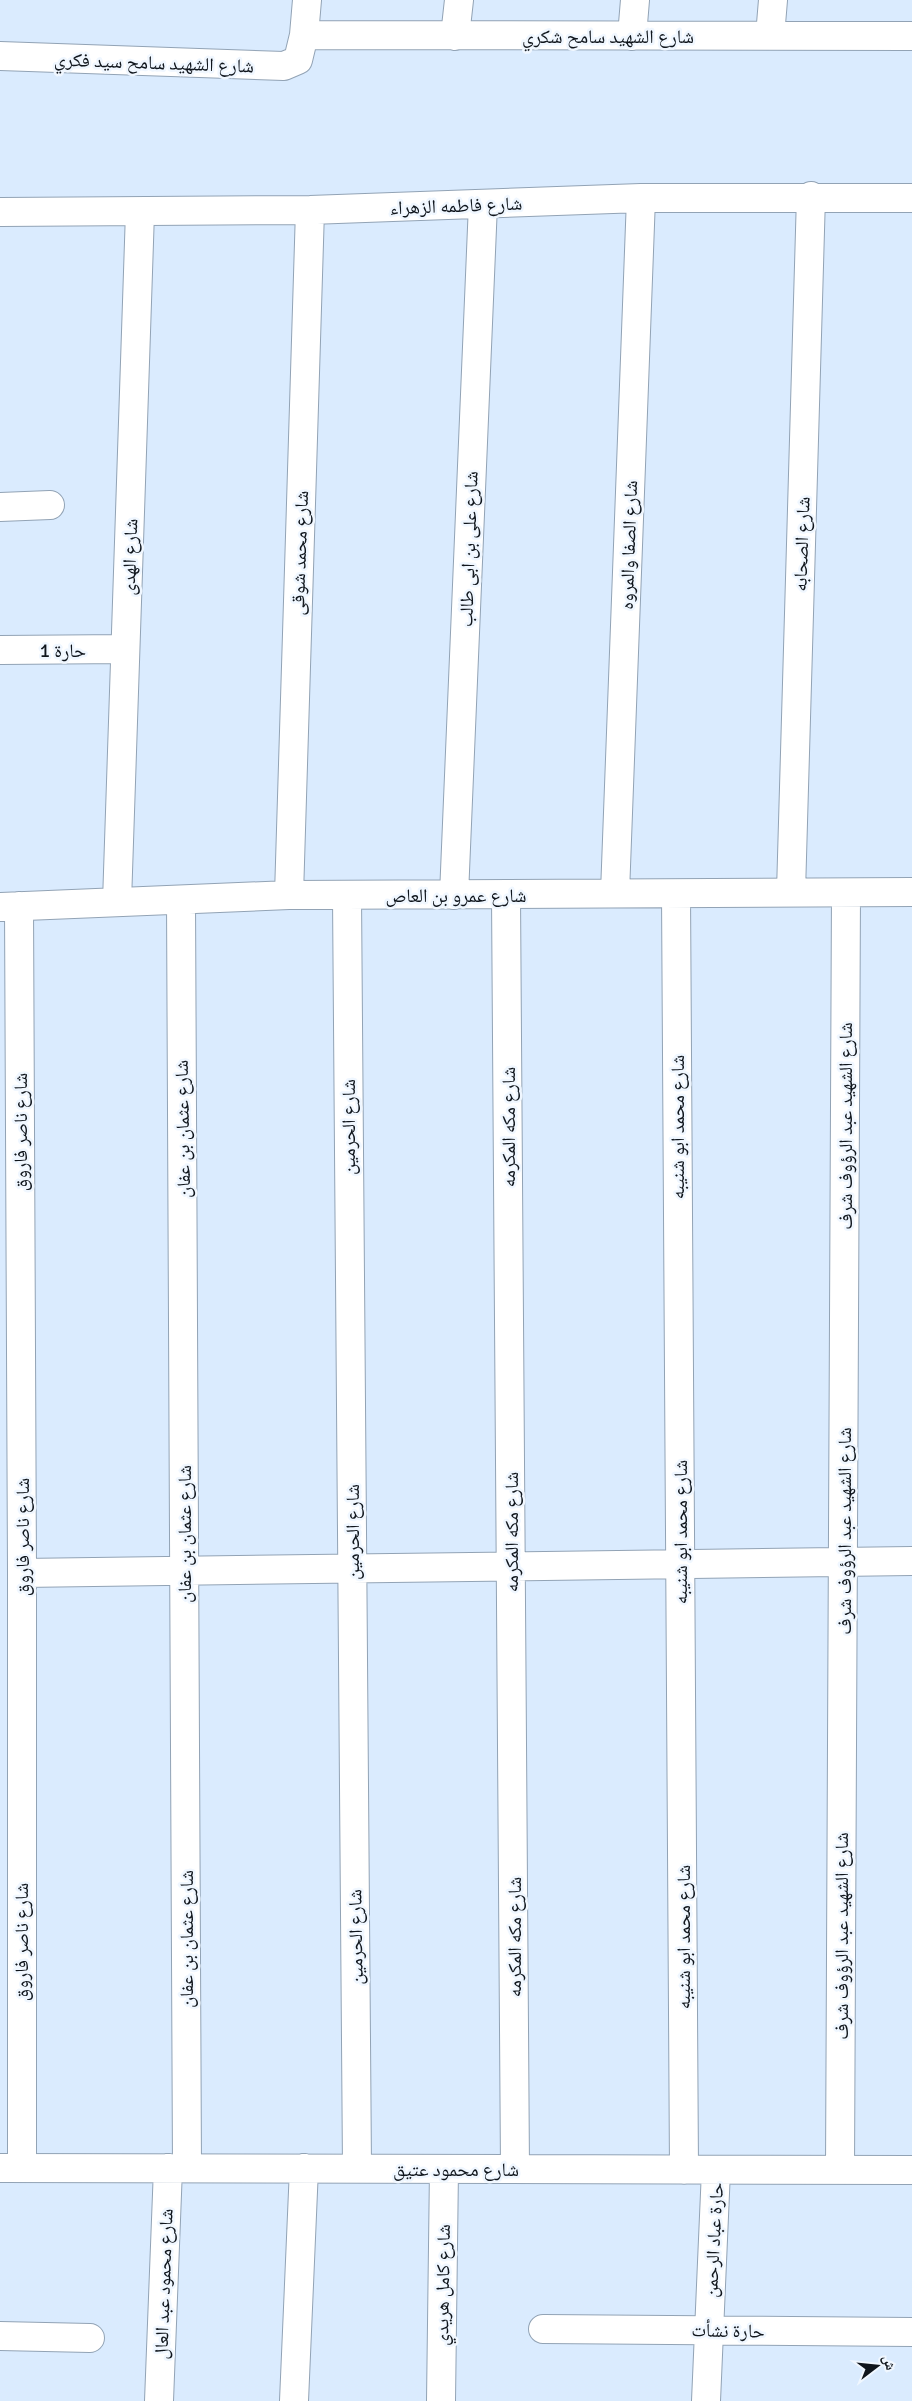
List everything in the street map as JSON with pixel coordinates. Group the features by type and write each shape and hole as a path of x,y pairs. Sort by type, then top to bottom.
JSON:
{"street":[{"path":"302,43 307,0"},
{"path":"455,36 459,0"},
{"path":"632,36 635,0"},
{"path":"770,36 773,0"},
{"name":"شارع الشهيد سامح شكري","path":"302,43 455,36 912,36"},
{"name":"شارع الشهيد سامح سيد فكري","path":"0,56 284,66 298,60 302,43"},
{"name":"شارع فاطمه الزهراء","path":"0,212 310,210 641,198 811,196 912,198"},
{"name":"شارع الصحابه","path":"791,892 811,196"},
{"name":"شارع الصفا والمروه","path":"615,893 641,198"},
{"name":"شارع على بن ابى طالب","path":"454,894 483,204"},
{"name":"شارع محمد شوقى","path":"289,896 310,210"},
{"name":"شارع الهدى","path":"117,902 140,212"},
{"path":"0,507 50,505"},
{"name":"حارة 1","path":"0,650 125,649"},
{"name":"شارع عمرو بن العاص","path":"9,906 289,896 912,892"},
{"name":"شارع الشهيد عبد الرؤوف شرف","path":"840,2170 846,893"},
{"name":"شارع محمد ابو شنيبه","path":"676,894 684,2170"},
{"name":"شارع الحرمين","path":"347,896 357,2168"},
{"name":"شارع مكه المكرمه","path":"506,896 515,2169"},
{"name":"شارع عثمان بن عفان","path":"178,2168 184,1570 181,900"},
{"name":"شارع ناصر فاروق","path":"9,906 11,1428 22,1573 11,2168"},
{"path":"22,1573 912,1561"},
{"name":"شارع محمود عتيق","path":"11,2168 912,2170"},
{"name":"شارع محمود عبد العال","path":"159,2401 178,2168"},
{"path":"294,2401 304,2168"},
{"name":"شارع كامل هريدي","path":"441,2401 444,2169"},
{"name":"حارة عباد الرحمن","path":"706,2401 716,2170"},
{"name":"حارة نشأت","path":"543,2329 912,2332"},
{"path":"0,2336 90,2338"}]}
